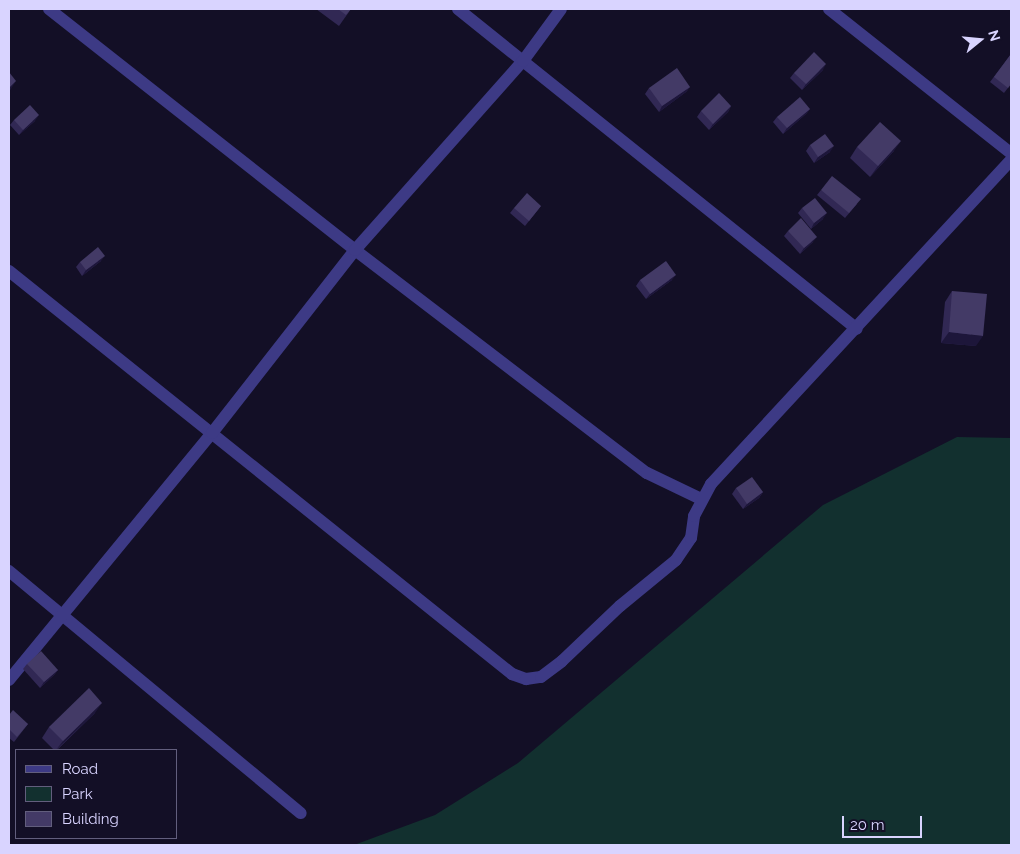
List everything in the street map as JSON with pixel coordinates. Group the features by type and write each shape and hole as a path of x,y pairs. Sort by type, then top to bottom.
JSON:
{"street":[{"path":"49,9 355,250 647,473 701,500"},
{"path":"458,9 857,329"},
{"path":"9,680 212,433 355,250 523,61 561,9"},
{"path":"829,9 1011,153"},
{"path":"9,271 512,674 526,679 541,677 562,661 587,641 620,606 676,560 691,538 694,516 710,484 857,329 1011,160"},
{"path":"9,571 301,813"}],"green space":[{"path":"957,437 1011,438 1011,845 354,845 435,815 518,763 823,505"}],"building":[{"path":"338,9 351,9 346,15"},
{"path":"814,52 826,64 806,84 794,73"},
{"path":"1011,54 1011,84 1008,88 994,77"},
{"path":"677,68 690,87 662,106 649,88"},
{"path":"9,72 16,81 9,88"},
{"path":"719,93 731,106 713,124 701,111"},
{"path":"800,97 810,109 787,128 777,117"},
{"path":"30,105 39,115 23,130 14,120"},
{"path":"880,122 901,141 878,166 857,147"},
{"path":"825,134 834,146 818,157 810,145"},
{"path":"832,176 861,199 849,213 821,190"},
{"path":"527,193 541,206 529,221 514,208"},
{"path":"815,198 827,213 814,223 802,208"},
{"path":"801,218 817,237 804,248 788,231"},
{"path":"98,247 105,256 86,270 80,262"},
{"path":"666,261 676,275 650,294 640,280"},
{"path":"952,291 987,294 983,336 949,332"},
{"path":"752,477 763,492 747,504 736,488"},
{"path":"41,651 58,670 44,682 27,664"},
{"path":"89,688 102,703 63,741 49,727"},
{"path":"13,710 28,724 17,737 9,729 9,715"}]}
